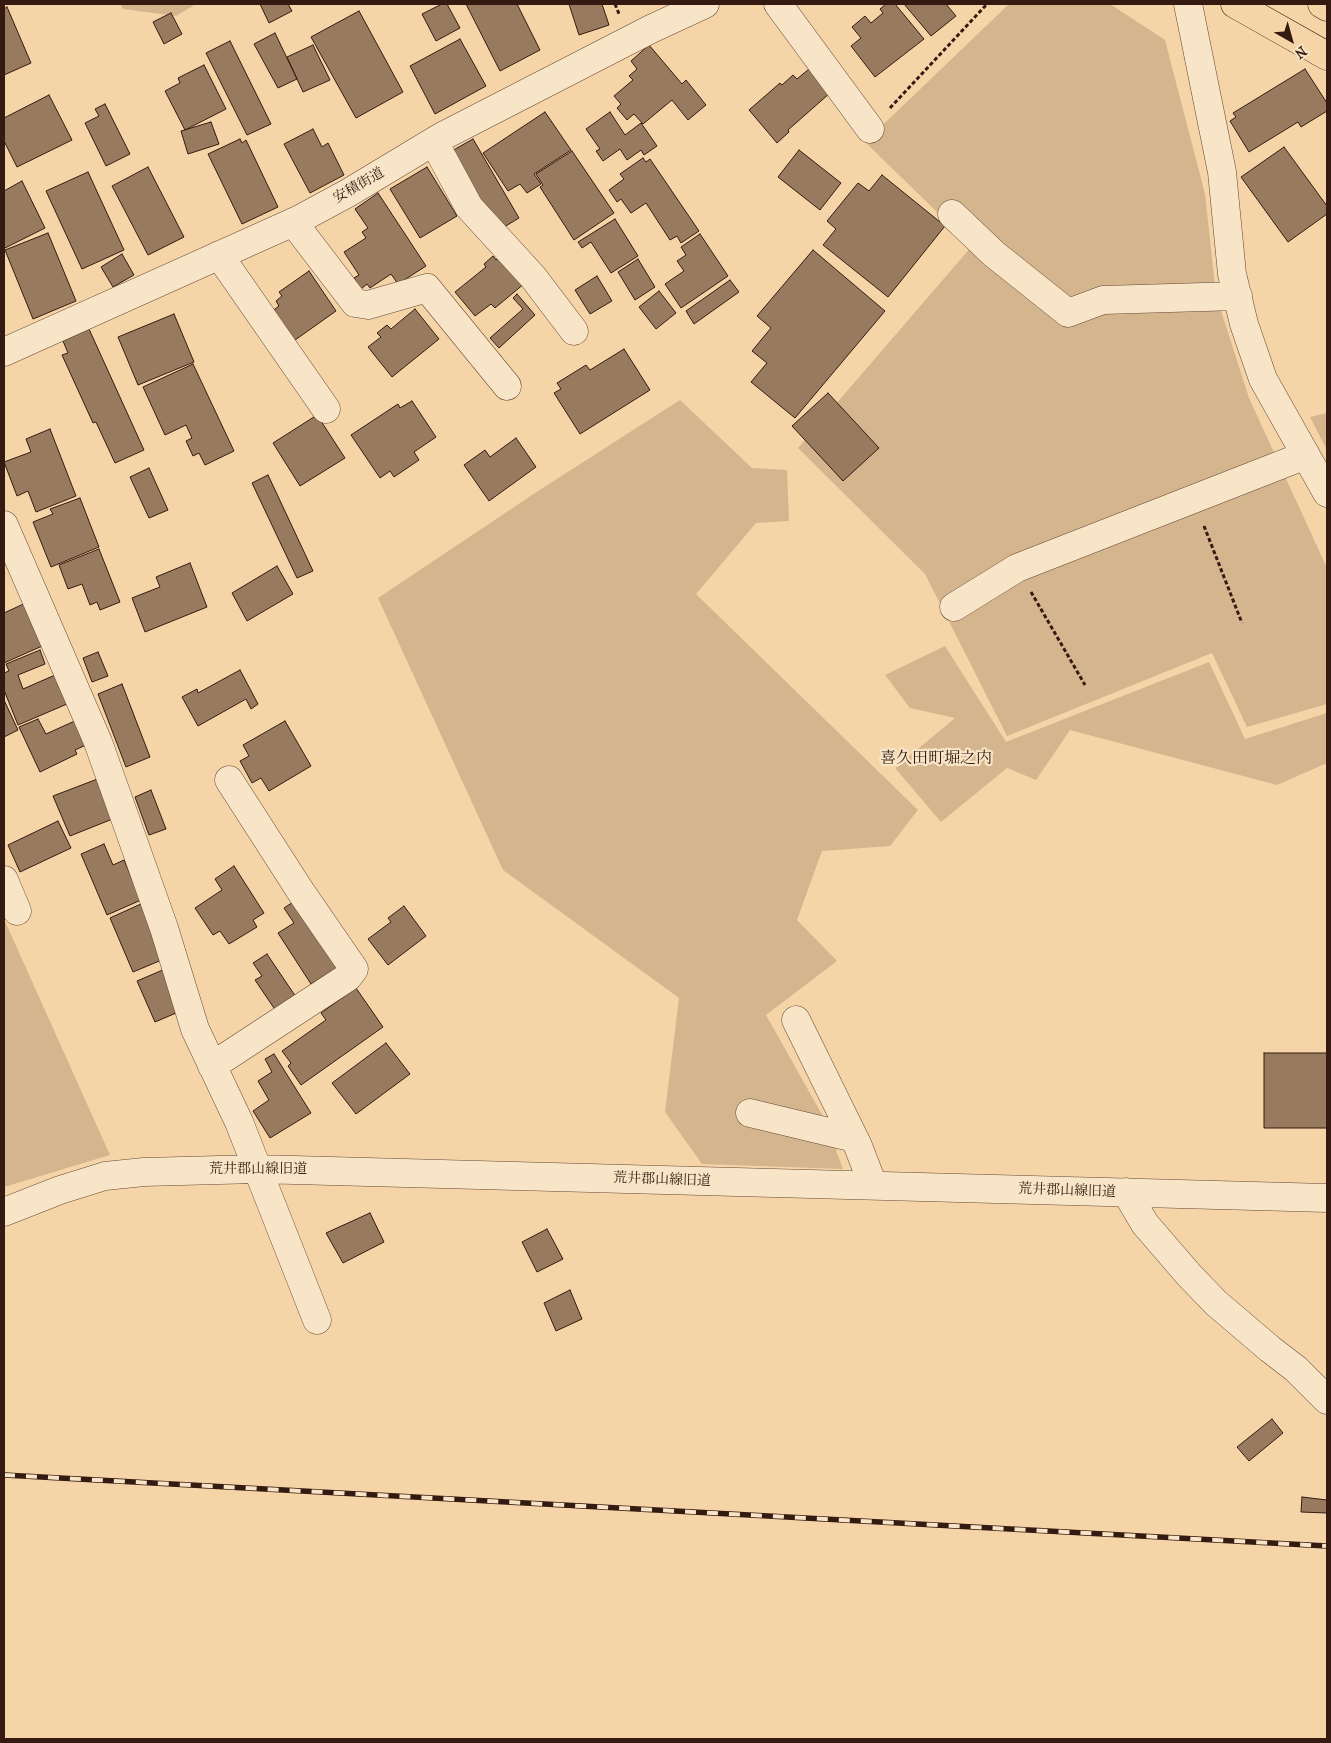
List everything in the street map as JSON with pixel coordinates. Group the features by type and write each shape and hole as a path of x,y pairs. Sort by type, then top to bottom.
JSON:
{"highway":[{"path":"1235,4 1327,56"},
{"path":"1322,4 1327,7"}],"street":[{"name":"安積街道","path":"4,352 294,222 348,193 434,142 651,29 705,4"},
{"path":"778,4 870,130"},
{"path":"1188,4 1222,172 1232,274 1244,324 1263,379 1327,494"},
{"path":"434,142 469,207 533,277 574,331"},
{"path":"952,214 994,254 1068,313 1103,300 1238,296"},
{"path":"294,222 355,303 368,305 427,288 507,386"},
{"path":"219,255 326,409"},
{"path":"954,607 1017,568 1306,455"},
{"path":"4,525 98,742 164,928 196,1029 238,1122 317,1320"},
{"path":"212,1066 348,977 354,969 301,892 229,780"},
{"path":"4,880 17,911"},
{"path":"796,1020 854,1138 873,1185"},
{"path":"750,1114 854,1138"},
{"name":"荒井郡山線旧道","path":"4,1212 60,1190 106,1176 144,1172 257,1169 1327,1198"},
{"path":"1126,1192 1144,1224 1216,1303 1296,1369 1327,1400"}],"path":[{"path":"870,130 987,4"},
{"path":"1193,499 1242,623"},
{"path":"1017,568 1085,685"}],"shaded area":[{"path":"120,4 196,4 176,16 123,9"},
{"path":"1009,4 1110,4 1165,40 1205,194 1216,295 1249,398 1327,568 1327,704 1247,727 1212,653 1007,736 925,574 798,448 972,246 865,142"},
{"path":"680,400 752,468 787,470 789,521 756,523 696,594 918,810 890,846 822,851 797,920 837,961 766,1015 825,1120 843,1169 702,1164 665,1112 679,998 503,870 378,598 538,491"},
{"path":"1327,413 1327,450 1310,417"},
{"path":"945,646 1006,742 1209,662 1245,739 1327,713 1327,763 1277,785 1070,730 1036,780 1007,768 941,822 895,768 955,718 910,708 885,675"},
{"path":"4,919 110,1155 4,1187"}],"building":[{"path":"260,4 288,4 292,11 269,23"},
{"path":"442,4 447,4 460,28 436,41 422,14"},
{"path":"466,4 517,4 540,50 500,71"},
{"path":"569,4 602,4 609,25 579,35"},
{"path":"886,4 895,4 924,39 875,77 851,46 861,38 852,27 865,16 871,23 883,13 880,9"},
{"path":"904,4 946,4 956,16 931,36"},
{"path":"7,7 31,63 4,75 4,9"},
{"path":"359,11 403,92 356,118 311,37"},
{"path":"171,13 182,34 164,44 153,22"},
{"path":"275,33 297,79 278,88 254,44"},
{"path":"460,39 486,86 435,114 410,66"},
{"path":"230,41 271,124 247,135 206,53"},
{"path":"313,45 330,80 303,92 287,57"},
{"path":"649,45 682,84 686,80 706,105 688,120 672,100 643,124 634,114 627,120 617,108 621,104 614,96 633,80 629,76 637,69 631,61"},
{"path":"204,65 226,109 185,130 165,91 180,83 178,78"},
{"path":"809,69 830,93 788,130 789,132 777,143 749,110 780,83 782,85 793,75 797,79"},
{"path":"1305,69 1327,103 1327,111 1301,127 1298,122 1249,152 1230,121 1236,117 1233,113"},
{"path":"49,95 72,140 17,167 4,141 4,118"},
{"path":"105,104 130,154 106,166 85,123 99,116 95,109"},
{"path":"545,112 571,150 534,174 541,184 527,193 520,184 508,191 483,153"},
{"path":"610,112 625,135 641,123 657,146 644,155 641,150 627,160 620,149 603,161 596,151 600,149 586,129"},
{"path":"211,122 219,144 188,154 181,131"},
{"path":"313,129 322,147 328,143 344,175 310,193 284,144"},
{"path":"240,139 242,143 246,140 278,207 242,224 208,154"},
{"path":"473,139 519,218 504,227 500,221 492,225 450,152"},
{"path":"1284,147 1327,206 1327,214 1288,242 1241,177"},
{"path":"799,150 841,183 820,210 778,177"},
{"path":"572,151 614,213 574,240 540,187 543,185 536,174"},
{"path":"643,158 646,162 650,159 699,231 681,243 677,236 670,240 646,203 631,213 621,199 617,202 609,190 624,179 620,174"},
{"path":"148,167 184,237 148,255 112,186"},
{"path":"427,167 457,216 420,238 390,189"},
{"path":"88,172 124,250 82,269 46,191"},
{"path":"882,175 945,226 888,297 823,245 836,229 827,221 858,183 869,191"},
{"path":"22,181 45,228 5,248 4,191"},
{"path":"378,193 426,266 398,284 391,274 370,288 367,284 361,289 354,278 359,275 344,252 366,238 362,232 368,228 355,209"},
{"path":"615,219 638,256 611,273 591,242 582,248 578,242"},
{"path":"48,233 76,301 33,319 5,250"},
{"path":"700,234 728,276 681,308 665,284 684,271 677,261 686,255 681,247"},
{"path":"813,250 885,311 795,418 751,382 767,363 752,351 771,328 757,316"},
{"path":"122,254 134,275 113,287 101,267"},
{"path":"502,255 525,283 495,308 491,304 475,316 455,292 486,267 484,264 493,256 496,260"},
{"path":"638,259 655,287 635,300 618,272"},
{"path":"309,271 336,311 288,345 267,315 279,306 276,301 282,296 279,292"},
{"path":"597,276 612,301 590,314 575,290"},
{"path":"730,280 739,292 694,324 686,311"},
{"path":"659,291 676,313 656,329 639,307"},
{"path":"517,294 535,315 499,348 490,338 523,309 513,298"},
{"path":"415,309 439,339 392,377 368,347 381,337 377,333 387,325 391,329"},
{"path":"174,314 194,362 138,385 118,337"},
{"path":"89,329 144,450 115,463 96,422 93,423 62,355 68,353 63,341"},
{"path":"624,349 650,390 580,434 554,393 561,389 557,383 586,365 590,370"},
{"path":"193,364 234,451 205,465 199,453 193,456 186,441 192,438 186,425 165,435 143,387"},
{"path":"828,393 879,448 843,481 792,426"},
{"path":"412,401 436,437 414,452 419,460 394,477 390,471 380,478 351,435 398,404 400,408"},
{"path":"317,415 345,458 300,486 273,443"},
{"path":"50,429 76,496 36,512 28,491 17,496 4,462 31,452 26,439"},
{"path":"516,438 536,467 489,501 464,465 485,450 490,457"},
{"path":"149,468 168,510 149,518 130,477"},
{"path":"268,475 313,571 297,578 252,483"},
{"path":"80,498 99,547 51,567 33,522 53,514 50,509"},
{"path":"99,549 120,602 100,610 97,602 90,605 82,584 68,589 59,565"},
{"path":"190,563 207,607 145,632 132,598 160,587 156,577"},
{"path":"277,566 293,594 247,621 232,593"},
{"path":"30,601 49,643 4,663 4,613"},
{"path":"40,650 45,664 18,675 23,689 62,672 74,701 18,725 4,690 4,673 9,671 6,664"},
{"path":"98,652 108,676 92,682 83,658"},
{"path":"240,670 258,704 251,709 246,699 198,726 182,697 197,689 198,693"},
{"path":"122,684 150,757 126,767 98,694"},
{"path":"4,700 18,730 4,737"},
{"path":"38,719 46,734 77,720 88,744 75,750 77,754 40,772 19,727"},
{"path":"285,721 311,766 269,791 261,778 252,783 240,761 249,756 243,745"},
{"path":"100,778 115,818 70,836 53,796"},
{"path":"151,790 166,829 149,835 135,797"},
{"path":"58,821 71,848 20,872 8,845"},
{"path":"104,844 113,865 124,860 141,900 107,915 81,854"},
{"path":"234,866 264,913 253,920 257,927 229,944 220,931 213,935 195,908 222,890 215,879"},
{"path":"298,899 337,968 311,984 278,933 294,923 284,908"},
{"path":"143,903 164,959 133,972 110,918"},
{"path":"404,906 426,936 388,965 368,939 391,922 388,918"},
{"path":"267,954 296,997 276,1011 255,980 262,976 253,963"},
{"path":"165,969 183,1010 155,1022 137,981"},
{"path":"356,988 383,1027 301,1085 288,1066 291,1063 282,1051 326,1020 321,1013"},
{"path":"386,1043 410,1074 356,1114 332,1083"},
{"path":"1264,1053 1327,1053 1327,1128 1264,1128"},
{"path":"274,1054 311,1113 270,1138 253,1111 269,1100 258,1081 272,1072 265,1059"},
{"path":"370,1213 384,1242 343,1263 326,1233"},
{"path":"547,1229 563,1259 537,1272 522,1242"},
{"path":"570,1290 582,1319 556,1331 544,1303"},
{"path":"1272,1419 1283,1433 1249,1461 1237,1447"},
{"path":"1302,1497 1327,1500 1327,1513 1301,1512"}],"railway":[{"path":"4,1475 1327,1546"}],"district":[{"name":"喜久田町堀之内","path":"936,759"}]}
